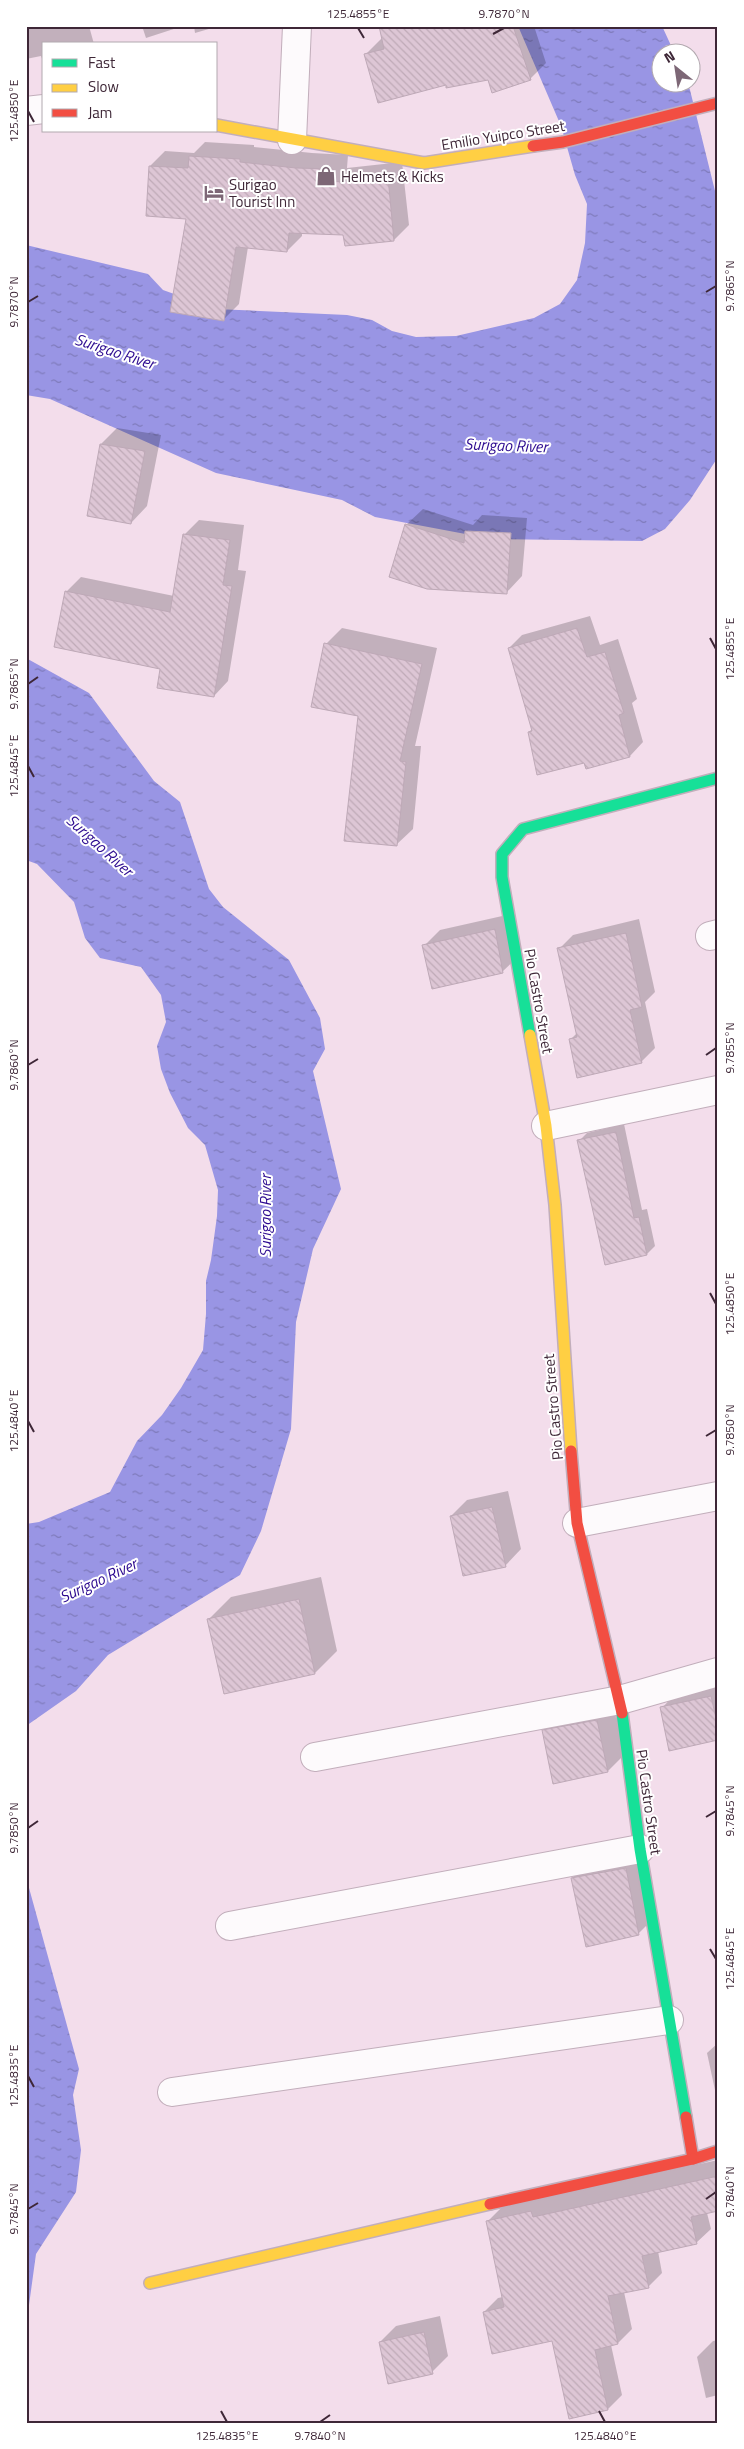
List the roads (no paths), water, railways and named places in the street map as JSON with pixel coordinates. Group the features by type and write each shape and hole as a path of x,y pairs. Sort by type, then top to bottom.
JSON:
{"street":[{"path":"292,140 297,26"},
{"name":"Emilio Yuipco Street","path":"218,125 424,163 563,142 718,103"},
{"path":"26,111 42,109"},
{"name":"Pio Castro Street","path":"693,2159 640,1849 620,1700 577,1523 562,1336 554,1204 546,1126 502,877 502,854 523,830 718,778"},
{"path":"546,1126 718,1090"},
{"path":"577,1523 718,1496"},
{"path":"315,1757 620,1700 718,1672"},
{"path":"230,1926 640,1849"},
{"path":"172,2092 669,2020"},
{"path":"150,2283 298,2247 693,2159 718,2151"}],"water":[{"name":"Surigao River","path":"518,26 662,26 669,42 652,42 652,92 690,92 718,203 718,457 690,500 665,529 642,541 492,539 375,517 342,500 216,473 50,399 26,395 26,245 148,274 163,290 216,309 347,315 372,320 392,331 416,337 456,336 534,318 560,304 577,280 585,243 587,204 575,175 561,126"},
{"name":"Surigao River","path":"26,658 89,693 154,781 180,802 209,889 223,907 289,960 320,1018 325,1049 313,1071 341,1189 313,1249 296,1322 291,1429 261,1531 240,1575 108,1655 76,1691 26,1726 26,1524 39,1522 110,1492 137,1441 162,1415 181,1388 203,1350 206,1281 217,1216 218,1190 205,1145 188,1128 170,1093 161,1069 157,1046 166,1022 161,995 141,967 100,958 85,938 74,902 37,864 26,860"},
{"path":"26,1877 79,2069 73,2095 81,2150 76,2192 36,2254 26,2327"}],"place":[{"name":"Helmets & Kicks","path":"326,176"},
{"name":"Surigao Tourist Inn","path":"214,193"}]}
